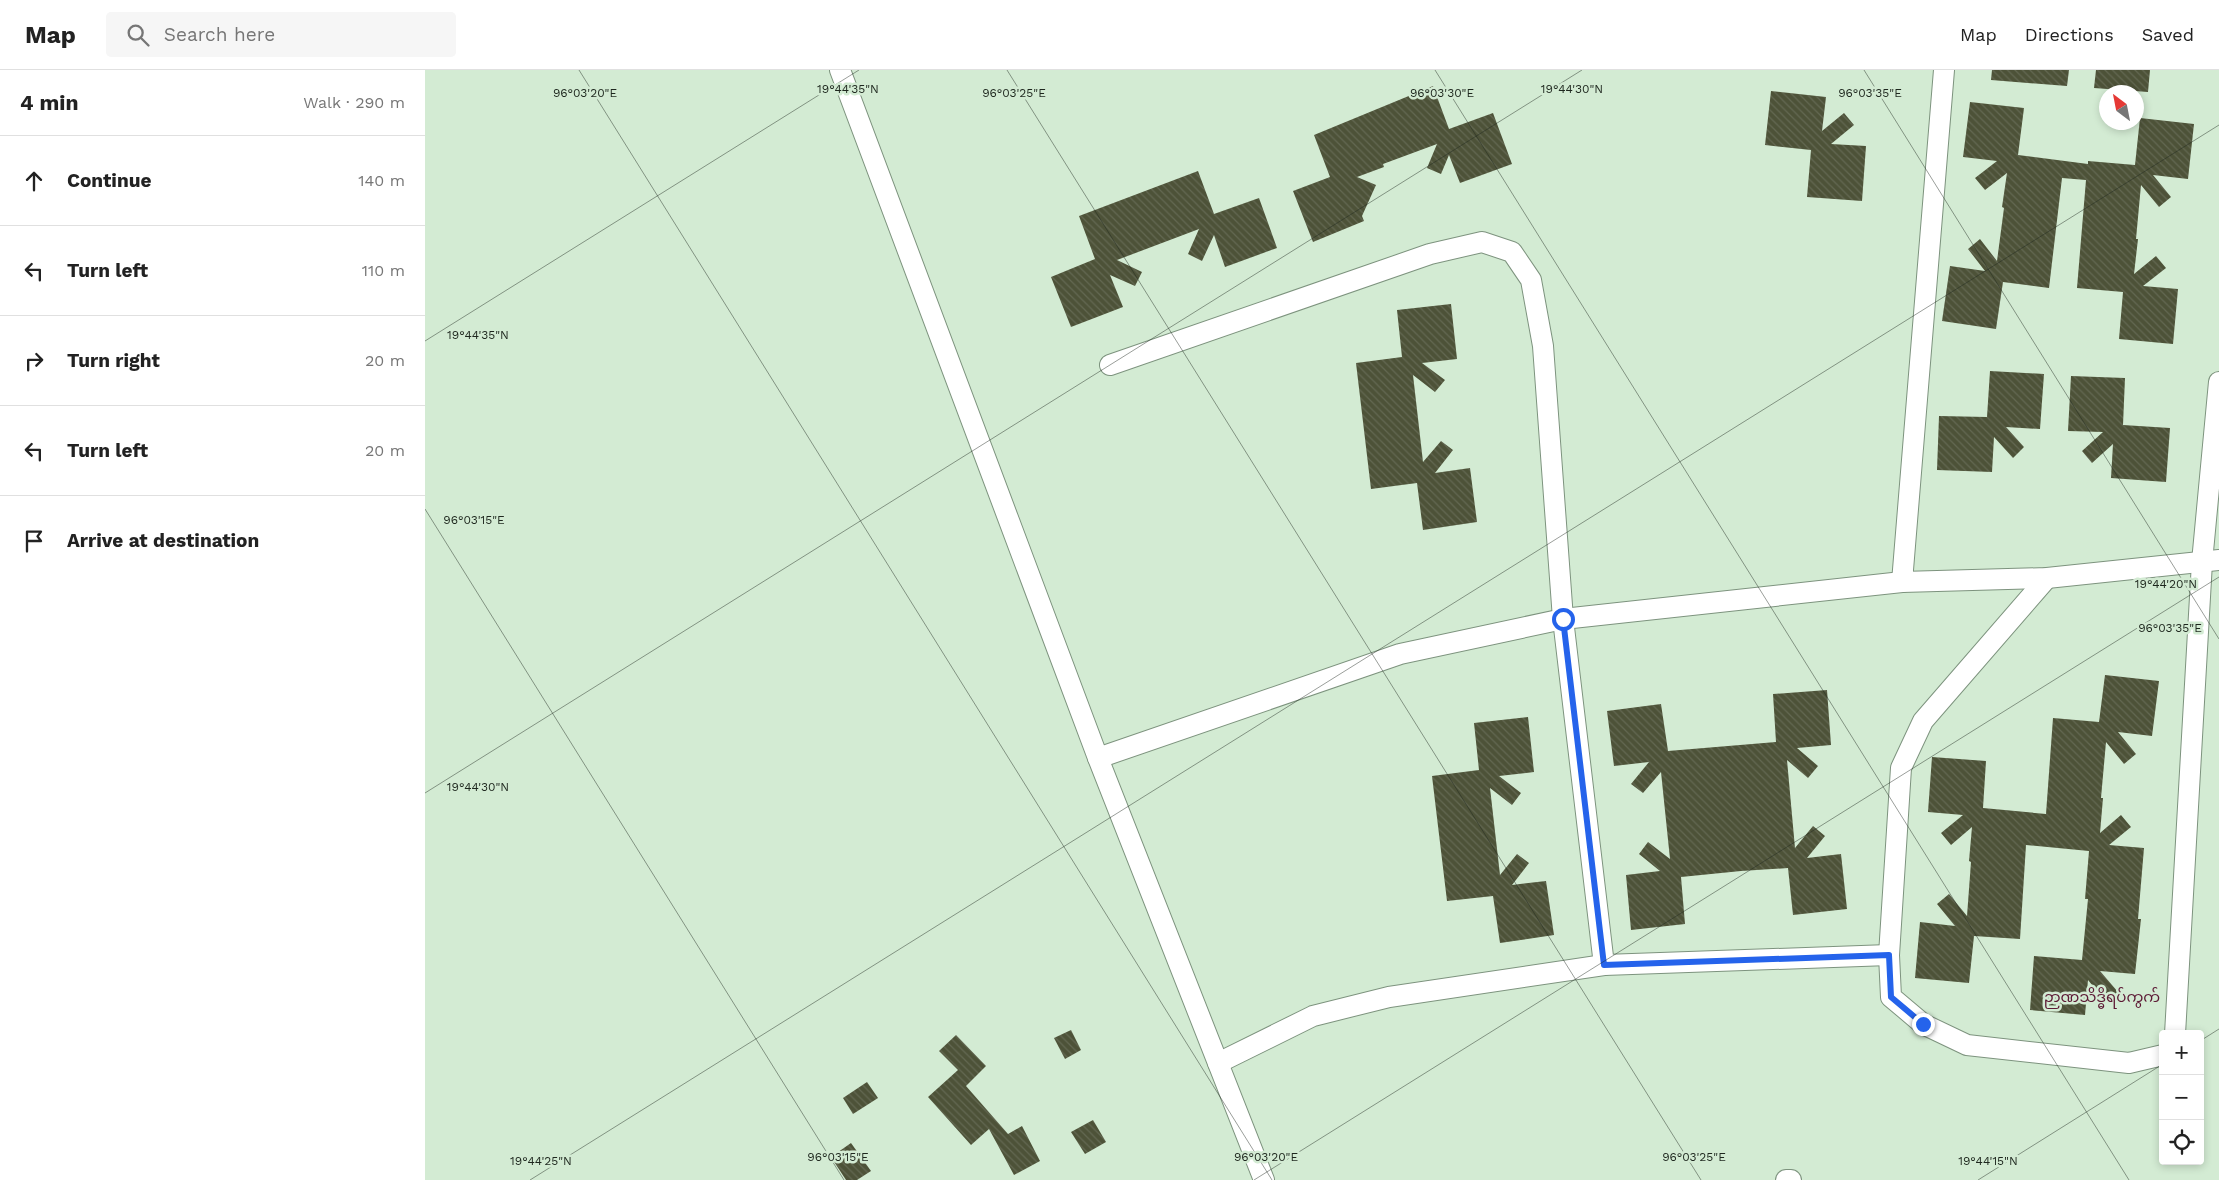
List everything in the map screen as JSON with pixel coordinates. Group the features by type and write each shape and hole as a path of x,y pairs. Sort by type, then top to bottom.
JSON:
{"street":[{"path":"841,70 1098,758 1264,1180"},
{"path":"1902,582 1944,70"},
{"path":"1110,365 1430,254 1482,242 1512,252 1531,280 1543,346 1563,619 1604,965"},
{"path":"2175,1030 2210,561 2219,382"},
{"path":"1098,758 1400,654 1563,619 1902,582 2047,578 2210,561"},
{"path":"2047,578 1923,720 1901,768 1889,955 1891,997 1923,1024 1967,1045 2129,1063 2159,1056"},
{"path":"1218,1063 1313,1016 1389,997 1604,965 1889,955"},
{"path":"1786,1180 1791,1180"}],"building":[{"path":"1992,70 2069,70 2067,86 1991,80"},
{"path":"2096,70 2150,70 2148,92 2144,92 2144,85 2099,85 2099,88 2094,88"},
{"path":"1433,86 1449,129 1493,113 1512,164 1460,183 1449,155 1441,174 1427,168 1437,144 1383,164 1384,167 1357,177 1376,185 1362,216 1364,221 1313,242 1293,191 1330,177 1314,135"},
{"path":"1771,91 1826,97 1822,131 1844,113 1854,125 1831,144 1866,146 1862,201 1807,197 1811,150 1765,145"},
{"path":"1970,102 2024,108 2018,155 2088,164 2088,161 2135,165 2139,130 2144,130 2144,118 2194,124 2188,179 2153,175 2171,197 2159,207 2141,185 2134,274 2156,256 2166,268 2143,286 2178,289 2173,344 2119,339 2123,292 2077,288 2086,180 2062,178 2049,288 2003,282 1996,329 1942,321 1950,266 1985,271 1968,249 1980,239 1997,261 2004,208 2002,207 2007,173 1985,190 1975,178 1997,161 1963,157"},
{"path":"1198,171 1214,214 1259,198 1277,248 1225,267 1214,235 1202,261 1188,254 1199,229 1117,260 1142,272 1135,286 1110,275 1123,307 1071,327 1051,277 1095,259 1079,216"},
{"path":"1451,304 1457,359 1422,363 1445,380 1435,392 1413,375 1423,462 1441,441 1453,450 1435,473 1470,468 1477,522 1423,530 1417,483 1371,489 1356,363 1402,357 1397,310"},
{"path":"1990,371 2044,374 2040,429 2006,427 2024,447 2013,458 1994,437 1992,472 1937,470 1939,416 1987,417"},
{"path":"2071,376 2125,378 2123,425 2170,428 2166,482 2111,478 2113,444 2092,463 2082,451 2103,432 2068,431"},
{"path":"2105,675 2159,681 2152,736 2118,732 2136,754 2124,764 2106,742 2101,798 2103,798 2100,833 2121,815 2131,827 2109,845 2144,848 2138,919 2141,919 2135,974 2100,971 2118,992 2106,1002 2088,980 2085,1015 2030,1010 2034,956 2082,960 2088,899 2085,899 2089,851 2026,845 2020,939 1974,936 1969,983 1915,978 1920,922 1955,926 1937,904 1949,894 1967,916 1972,827 1951,845 1941,833 1963,815 1928,812 1932,757 1986,761 1983,808 2046,814 2053,718 2099,722"},
{"path":"1827,690 1831,745 1797,748 1818,766 1808,778 1787,760 1795,848 1813,826 1825,836 1807,858 1841,854 1847,909 1793,915 1788,868 1741,871 1681,877 1685,924 1631,930 1626,875 1660,871 1639,854 1648,842 1670,859 1661,772 1643,793 1631,784 1649,762 1614,766 1607,711 1661,704 1668,751 1776,742 1773,694"},
{"path":"1528,717 1534,772 1499,776 1521,793 1512,805 1490,788 1500,875 1517,854 1529,863 1512,885 1546,881 1554,935 1500,943 1493,896 1447,901 1432,776 1479,770 1474,723"},
{"path":"1071,1030 1081,1050 1065,1059 1054,1038"},
{"path":"956,1035 986,1066 966,1086 1008,1134 1022,1126 1040,1161 1014,1175 989,1129 971,1145 928,1097 958,1070 939,1051"},
{"path":"867,1082 878,1098 853,1114 843,1098"},
{"path":"1093,1120 1106,1142 1085,1154 1071,1132"},
{"path":"851,1143 871,1171 857,1180 846,1180 831,1157"}],"district":[{"name":"ဉာဏသိဒ္ဓိရပ်ကွက်","path":"2102,997"}],"route":[{"path":"1563,619 1604,965 1889,955 1891,997 1923,1024"}]}
